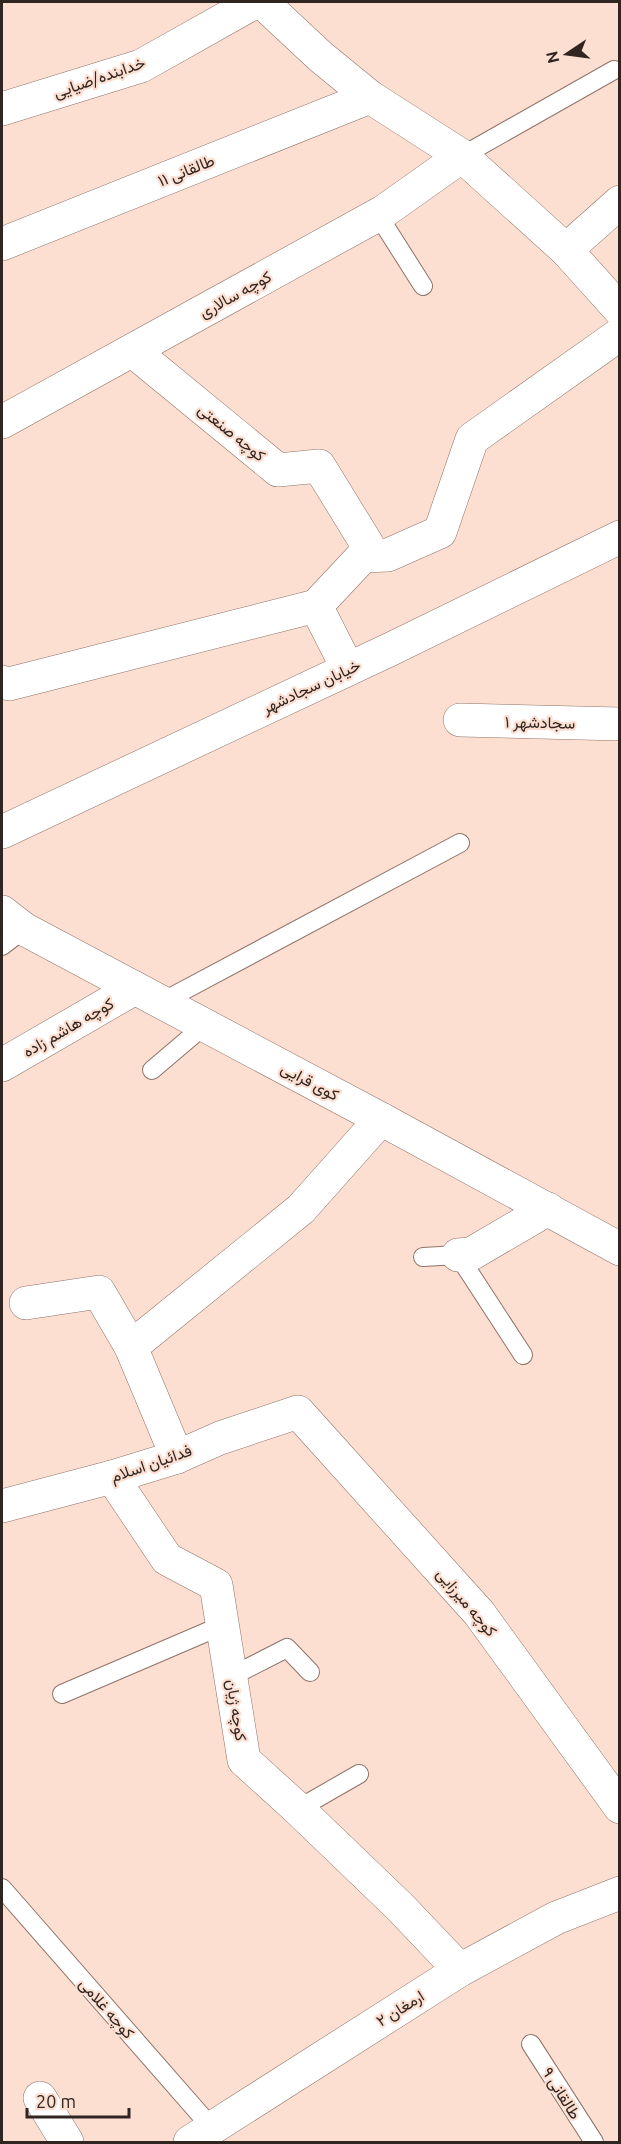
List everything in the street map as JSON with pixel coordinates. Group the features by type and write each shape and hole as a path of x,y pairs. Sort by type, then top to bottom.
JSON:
{"street":[{"name":"خدابنده/ضیایی","path":"2,109 141,66 255,2"},
{"path":"262,2 321,57 370,97 462,156 566,250 620,310"},
{"name":"طالقانی ۱۱","path":"2,244 370,97"},
{"name":"کوچه سالاری","path":"2,422 378,215 462,156"},
{"path":"566,250 620,202"},
{"path":"2,682 9,684 316,606 363,556 388,555 440,532 472,439 620,334"},
{"name":"کوچه صنعتی","path":"133,351 278,470 319,465 366,544 363,556"},
{"name":"خیابان سجادشهر","path":"2,832 348,669 620,537"},
{"path":"316,606 348,669"},
{"name":"سجادشهر ۱","path":"460,720 620,724"},
{"name":"کوی قرایی","path":"9,929 148,995 620,1249"},
{"name":"کوچه هاشم زاده","path":"2,1065 148,995"},
{"path":"130,1347 302,1209 381,1119"},
{"path":"458,1255 471,1254 548,1209"},
{"path":"26,1303 99,1292 130,1347 177,1457"},
{"name":"فدائیان اسلام","path":"2,1506 177,1457 220,1438 298,1412"},
{"name":"کوچه میرزایی","path":"298,1412 479,1612 620,1807"},
{"name":"کوچه ژیان","path":"112,1477 166,1559 216,1585 244,1760 400,1907 460,1970"},
{"name":"ارمغان ۲","path":"201,2135 460,1970 556,1918 620,1893"},
{"path":"40,2098 67,2142"}],"lane":[{"path":"462,156 614,70"},
{"path":"378,215 423,286"},
{"path":"148,995 460,843"},
{"path":"152,1070 205,1025"},
{"path":"423,1257 458,1255 523,1355"},
{"path":"62,1694 223,1625"},
{"path":"232,1676 288,1648 310,1672"},
{"path":"298,1809 359,1774"},
{"name":"کوچه غلامی","path":"2,1888 201,2135"},
{"name":"طالقانی ۹","path":"531,2044 594,2142"}]}
